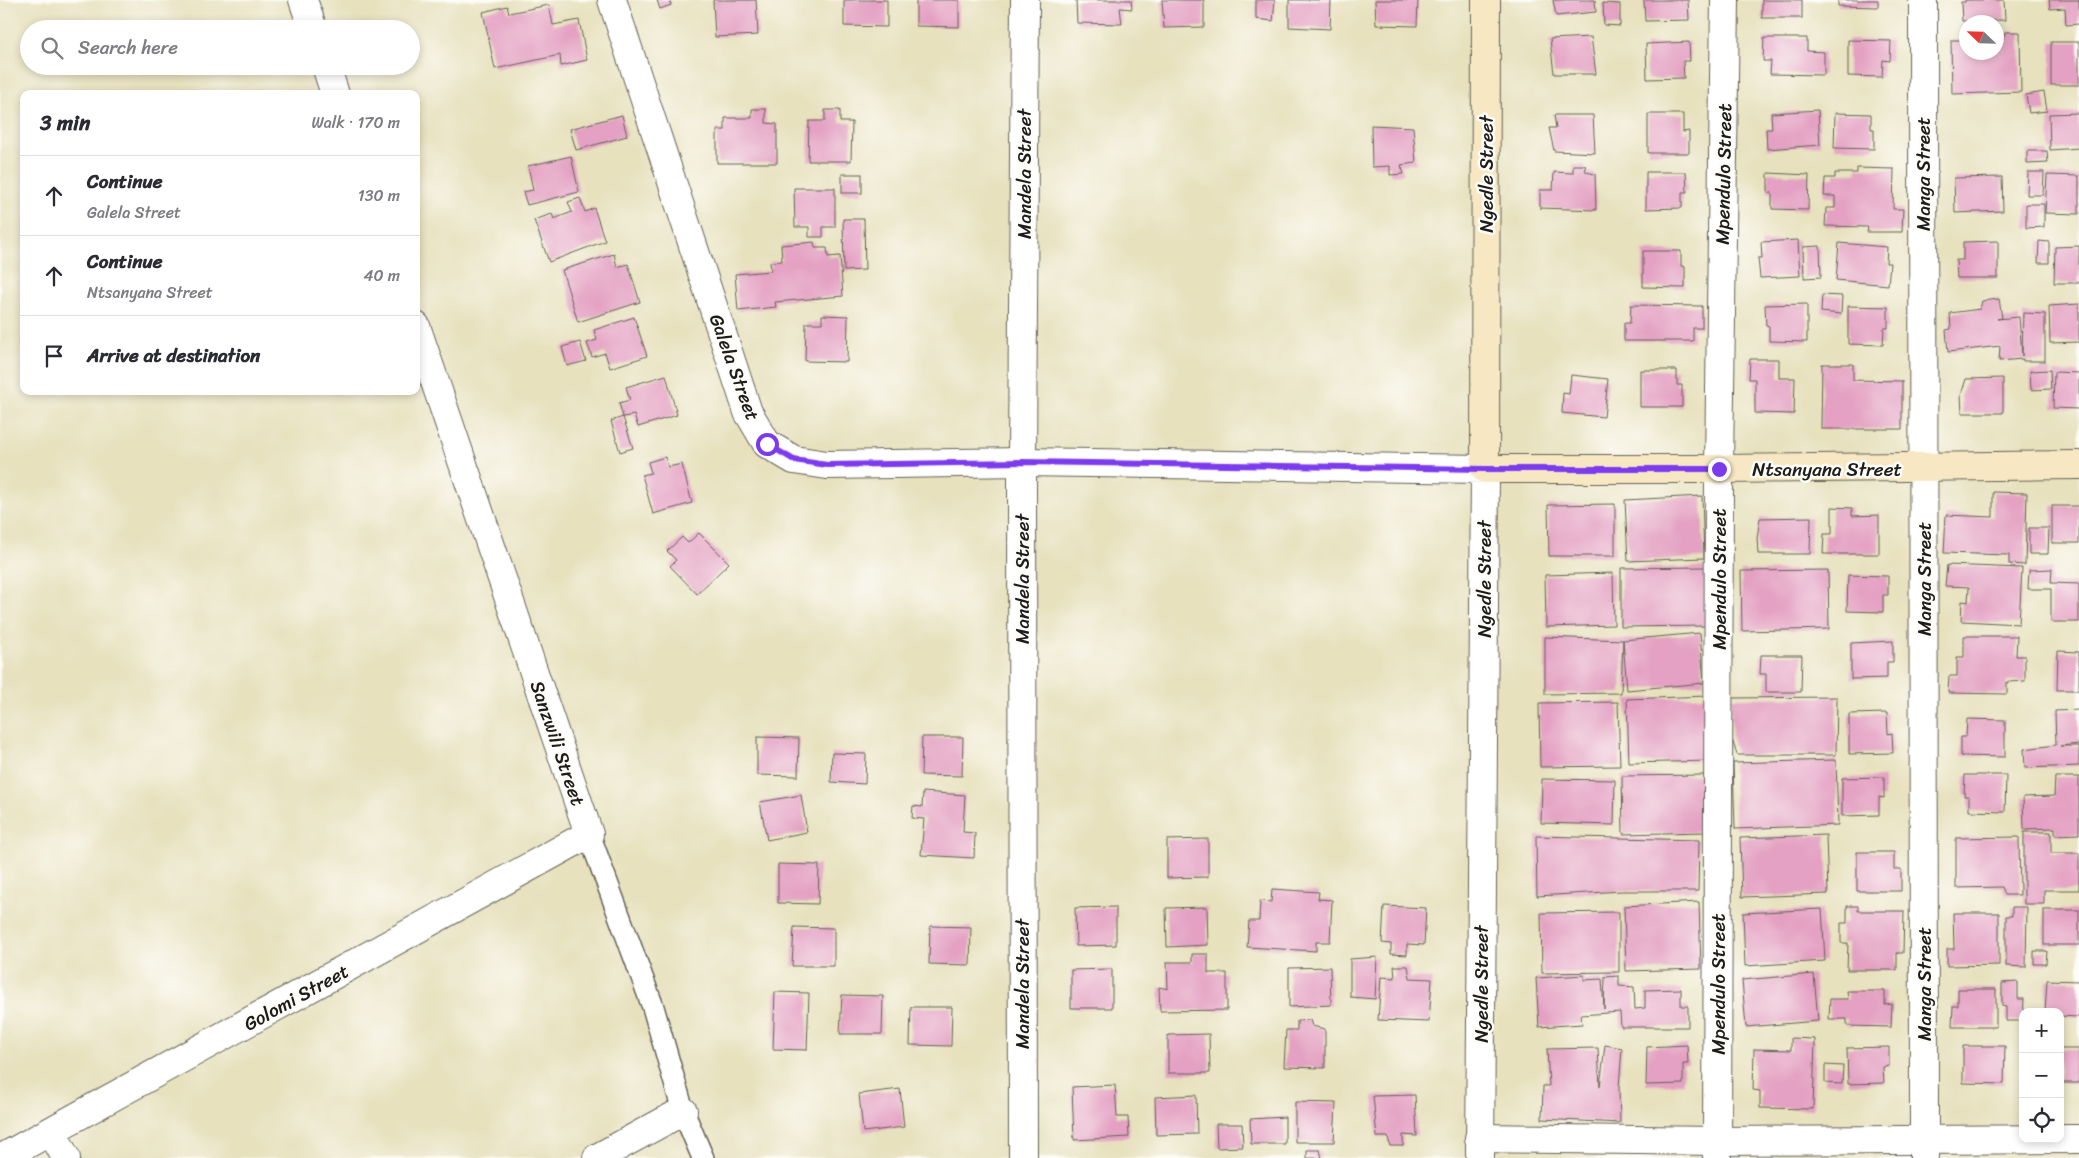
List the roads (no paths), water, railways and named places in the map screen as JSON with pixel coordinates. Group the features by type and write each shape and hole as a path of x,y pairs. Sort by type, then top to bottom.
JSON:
{"street":[{"path":"303,0 310,20"},
{"name":"Galela Street","path":"612,0 748,412 767,444 794,460 827,465 1022,462 1485,469"},
{"name":"Mandela Street","path":"1023,1158 1022,462 1025,0"},
{"name":"Ngedle Street","path":"1480,1148 1486,0"},
{"name":"Mpendulo Street","path":"1717,1149 1719,469 1725,0"},
{"name":"Manga Street","path":"1923,0 1924,1149"},
{"path":"329,75 334,90"},
{"name":"Sanzwili Street","path":"420,338 590,834"},
{"name":"Ntsanyana Street","path":"1485,469 1924,468 2079,465"},
{"name":"Golomi Street","path":"2,1158 590,834"},
{"path":"596,1158 683,1111"},
{"path":"52,1132 66,1158"},
{"path":"1480,1148 1924,1149 2079,1139"}],"lane":[{"name":"Sanzwili Street","path":"590,834 654,1007 683,1111 703,1158"}]}
